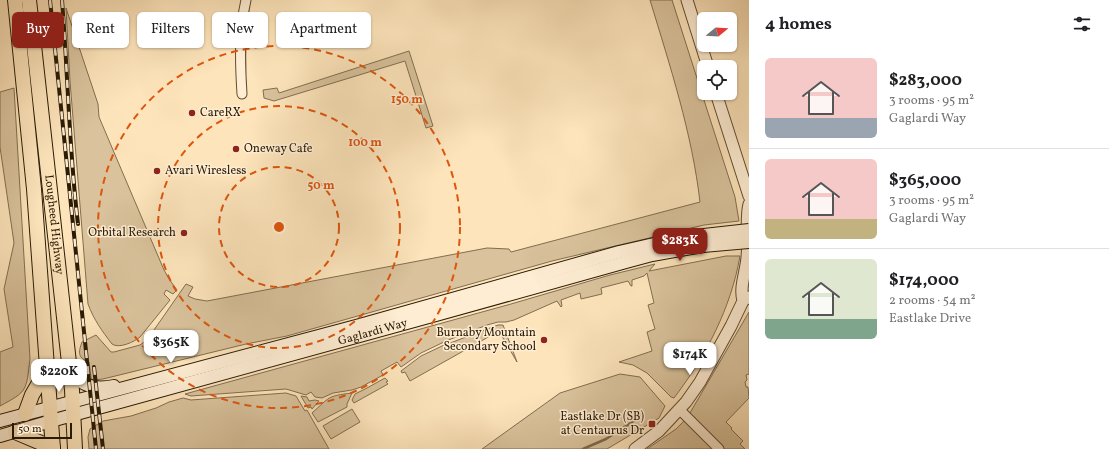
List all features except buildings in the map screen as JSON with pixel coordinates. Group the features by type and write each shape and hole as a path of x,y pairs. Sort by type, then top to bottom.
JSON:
{"main road":[{"name":"Lougheed Highway","path":"15,0 34,188 53,448"},
{"name":"Lougheed Highway","path":"29,0 73,408 75,449"},
{"name":"Gaglardi Way","path":"0,436 15,432 51,414 626,262 703,240 749,230"},
{"name":"Gaglardi Way","path":"73,408 151,381 356,326 619,252 654,244 703,240 749,242"},
{"path":"25,414 32,395 47,369"},
{"path":"69,370 77,380 84,384 103,388 134,382 151,381"},
{"name":"Gaglardi Way","path":"0,421 25,414 51,414"},
{"path":"15,432 53,448"}],"street":[{"path":"242,94 240,52 246,0"},
{"path":"687,0 706,60"},
{"path":"718,100 749,196"},
{"path":"635,449 659,431 680,410 700,382 746,299 741,293 748,257 747,211 749,204"},
{"path":"680,410 721,446"}],"shaded area":[{"path":"650,0 672,0 697,78 697,100 704,100 735,197 739,221 704,225 552,261 287,336 246,344 103,379 93,380 91,378 89,362 83,359 80,355 82,342 96,335 111,352 140,345 147,340 186,284 193,287 188,296 207,301 487,248 509,249 511,252 700,202 692,151"},
{"path":"66,8 72,26 72,48 79,48 98,104 99,117 164,270 177,290 173,294 166,290 164,294 170,300 140,337 130,343 118,346 112,344 98,325 88,304 70,81"},
{"path":"409,51 433,126 426,128 405,61 274,101 264,98 263,90 277,88 279,93"},
{"path":"14,88 30,359 28,378 24,389 16,397 0,406 0,352 13,347 4,289 14,243 0,147 0,92"},
{"path":"726,256 740,256 736,275 724,313 697,365 674,398 671,397 647,373 633,365 619,362 652,351 647,332 655,329 648,305 654,303 647,273 644,276 632,280 632,286 628,281 601,288 602,294 581,299 580,293 561,300 561,307 557,301 514,320 487,325 446,341 421,353 401,367 397,362 381,371 383,375 361,387 333,393 322,398 315,397 311,392 306,395 286,389 191,396 185,394 511,304 610,275 655,264 649,271"},
{"path":"749,312 749,374 746,375 747,380 745,382 746,387 748,387 749,398 726,422 743,441 740,444 745,449 647,449 676,429 687,418"},
{"path":"498,325 503,325 517,362 499,331 410,381 405,372 402,373 401,371 421,356 442,346"},
{"path":"620,374 640,377 665,406 659,418 607,449 482,449 560,393"},
{"path":"385,378 388,381 386,382 388,384 354,403 352,400 355,394"},
{"path":"286,393 296,396 305,411 307,410 329,449 89,449 88,437 90,429 103,421 131,416 183,398 191,400"},
{"path":"352,393 347,407 318,422 312,413 333,396"},
{"path":"301,396 307,397 309,401 319,401 312,409 311,407 308,408"},
{"path":"352,409 360,422 331,439 323,426"}],"waterway":[{"path":"583,449 606,439 643,415"}],"railway":[{"path":"50,0 96,449"},
{"path":"62,0 78,224"},
{"path":"94,367 103,449"}],"place":[{"name":"CareRX","path":"192,113"},
{"name":"Oneway Cafe","path":"236,149"},
{"name":"Avari Wiresless","path":"157,171"},
{"name":"Orbital Research","path":"184,233"},
{"name":"Burnaby Mountain Secondary School","path":"544,340"},
{"name":"Eastlake Dr (SB) at Centaurus Dr","path":"652,424"}]}
